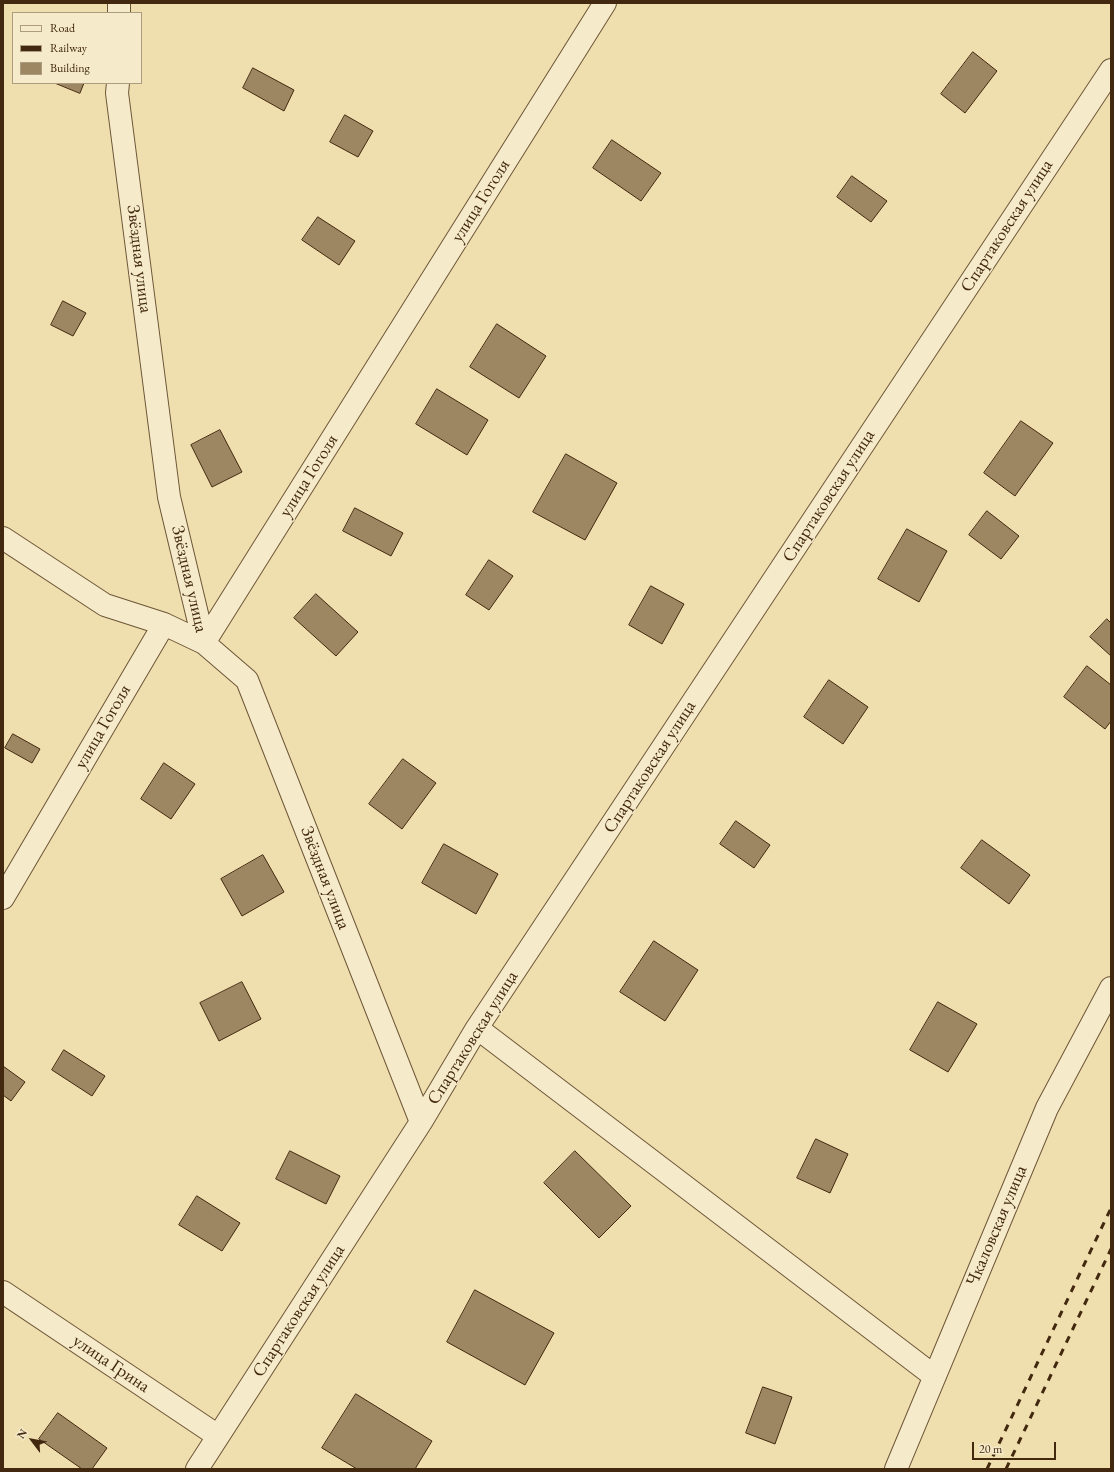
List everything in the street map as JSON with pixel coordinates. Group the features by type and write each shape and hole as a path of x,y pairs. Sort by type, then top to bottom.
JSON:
{"street":[{"name":"улица Гоголя","path":"204,643 605,3"},
{"name":"Спартаковская улица","path":"197,1469 421,1122 477,1028 1111,70"},
{"name":"Звёздная улица","path":"118,84 118,94 169,498 204,643 247,680 421,1122"},
{"path":"3,538 105,605 164,624 204,643"},
{"name":"улица Гоголя","path":"3,898 164,624"},
{"name":"Чкаловская улица","path":"896,1469 1047,1108 1111,988"},
{"path":"477,1028 934,1376"},
{"name":"улица Грина","path":"3,1292 218,1436"}],"building":[{"path":"973,52 997,71 965,113 941,94"},
{"path":"253,68 294,90 284,111 243,88"},
{"path":"58,84 84,84 80,93"},
{"path":"345,115 373,131 358,157 330,142"},
{"path":"612,140 661,173 641,201 593,168"},
{"path":"852,176 887,201 871,222 837,197"},
{"path":"318,217 355,241 339,265 302,240"},
{"path":"63,301 86,313 73,336 51,325"},
{"path":"497,324 546,356 519,398 470,367"},
{"path":"437,389 488,420 467,455 416,424"},
{"path":"1021,421 1053,443 1015,496 984,473"},
{"path":"220,430 242,472 212,487 191,445"},
{"path":"566,454 617,483 585,540 533,512"},
{"path":"355,508 403,533 391,556 343,531"},
{"path":"987,511 1019,536 1001,559 969,535"},
{"path":"907,529 947,551 919,602 878,579"},
{"path":"489,560 513,576 489,610 466,595"},
{"path":"651,586 684,604 662,644 629,625"},
{"path":"316,594 358,632 336,656 294,618"},
{"path":"1107,619 1111,623 1111,656 1090,637"},
{"path":"1087,666 1111,685 1111,721 1105,729 1064,697"},
{"path":"829,680 868,707 843,744 804,717"},
{"path":"13,734 40,749 32,763 5,748"},
{"path":"403,759 436,783 402,829 369,804"},
{"path":"164,763 195,784 171,819 141,799"},
{"path":"736,821 770,845 754,868 720,844"},
{"path":"982,840 1030,875 1009,904 961,868"},
{"path":"444,844 498,874 476,914 422,883"},
{"path":"263,855 284,892 242,916 221,879"},
{"path":"654,941 698,970 665,1021 620,992"},
{"path":"242,982 261,1019 219,1041 200,1003"},
{"path":"938,1002 977,1024 948,1072 910,1050"},
{"path":"64,1050 105,1076 92,1096 52,1070"},
{"path":"3,1066 25,1082 11,1101 3,1095"},
{"path":"816,1139 848,1154 830,1193 797,1178"},
{"path":"290,1151 340,1176 326,1204 276,1179"},
{"path":"575,1151 631,1206 599,1238 544,1183"},
{"path":"197,1196 240,1223 222,1251 179,1225"},
{"path":"475,1290 554,1333 525,1385 447,1342"},
{"path":"763,1387 792,1397 775,1444 746,1433"},
{"path":"356,1394 432,1441 415,1469 357,1469 322,1448"},
{"path":"58,1413 107,1448 92,1469 82,1469 39,1439"}],"railway":[{"path":"987,1469 1111,1208"},
{"path":"1006,1469 1111,1249"}]}
